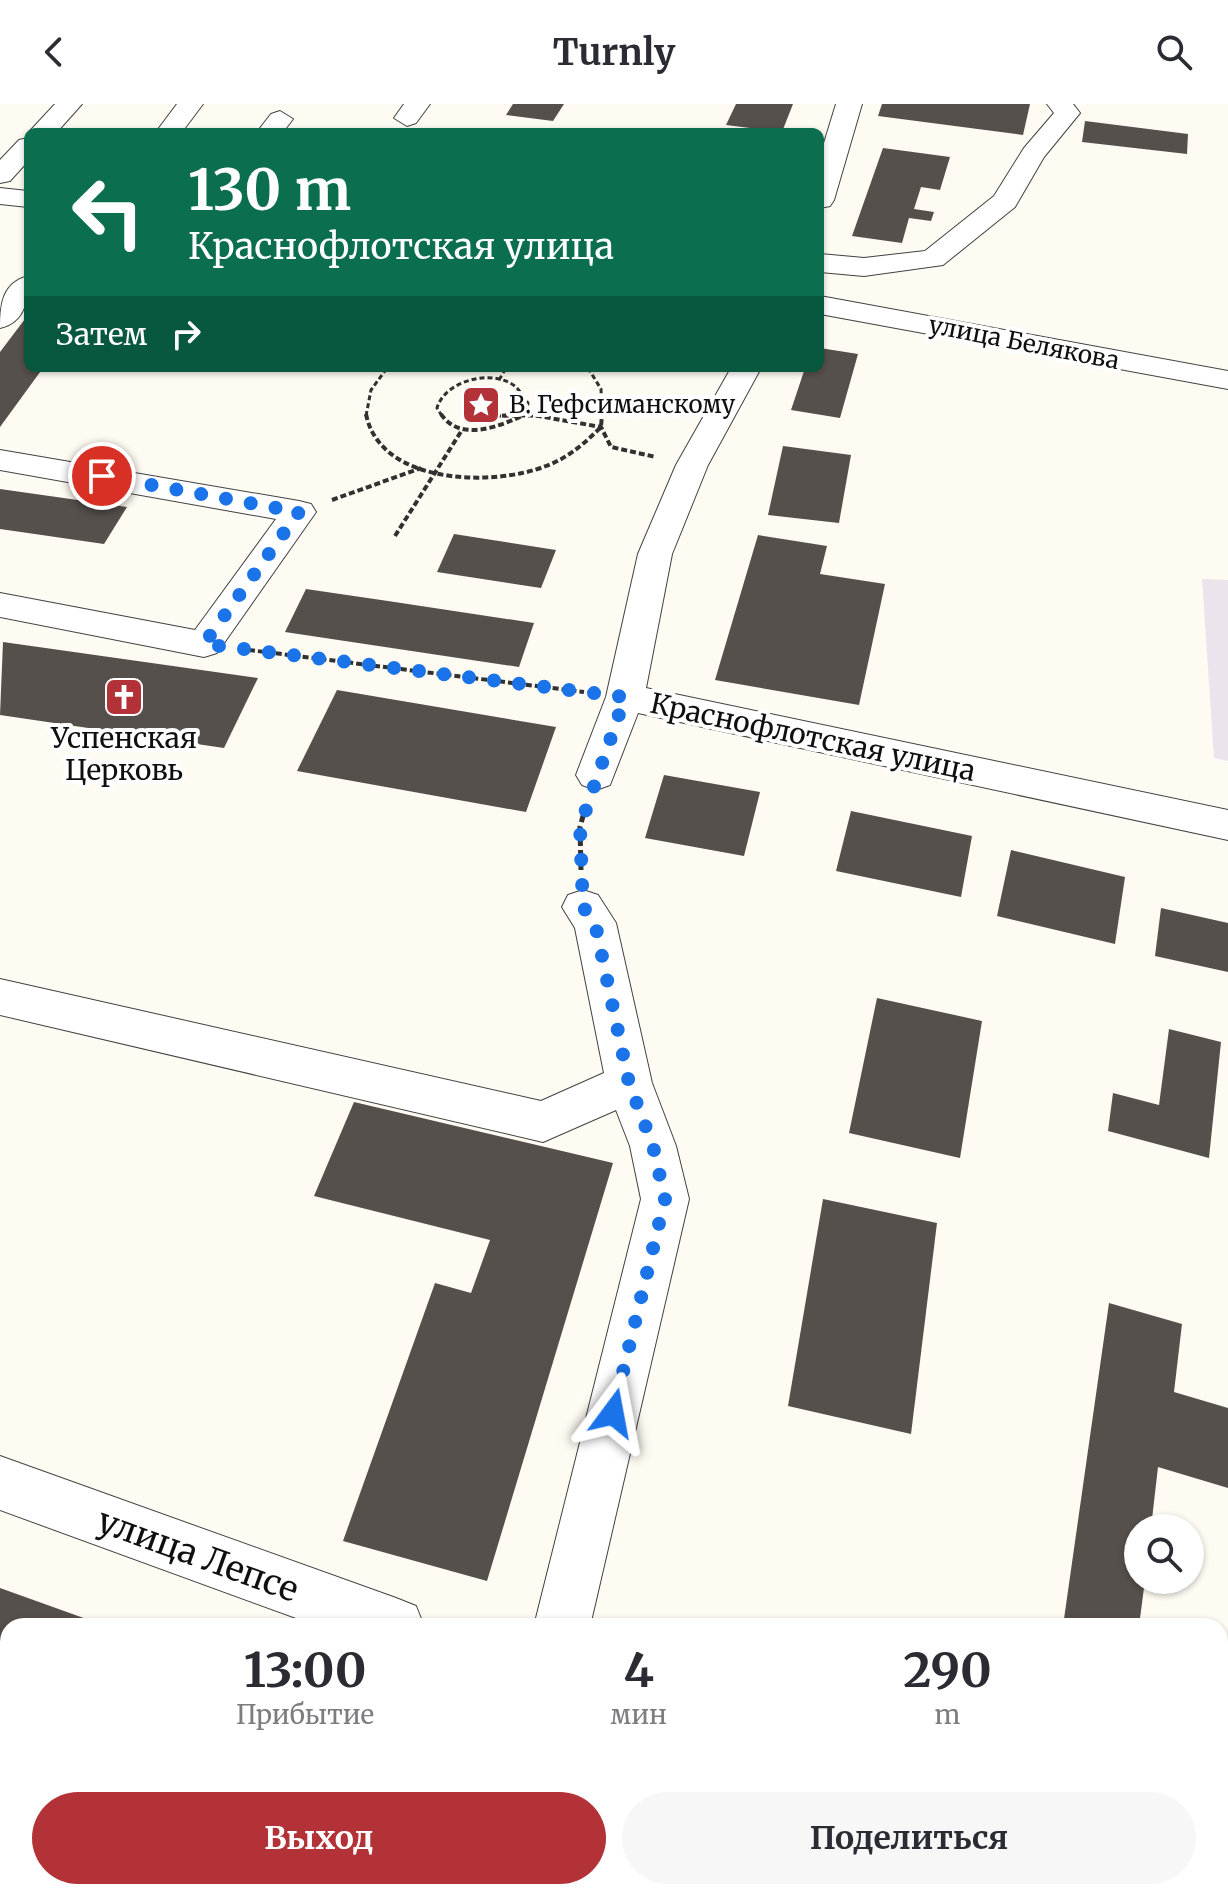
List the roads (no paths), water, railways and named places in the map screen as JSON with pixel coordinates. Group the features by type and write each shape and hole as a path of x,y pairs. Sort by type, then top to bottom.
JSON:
{"street":[{"path":"46,128 69,104"},
{"path":"172,128 190,104"},
{"path":"824,187 849,104"},
{"path":"824,263 864,267 933,259 1005,201 1033,154 1067,113 1060,104"},
{"path":"14,192 24,159"},
{"path":"0,319 24,290"},
{"name":"улица Белякова","path":"824,306 1228,380"},
{"path":"596,775 625,697 655,554 692,465 744,372"},
{"path":"0,460 299,512 204,644 0,605"},
{"name":"Краснофлотская улица","path":"625,697 1228,825"},
{"path":"564,1618 665,1199 653,1146 629,1083 595,923 583,907"},
{"path":"0,997 543,1122 629,1083"},
{"name":"улица Лепсе","path":"0,1483 374,1618"}],"place":[{"name":"В. Гефсиманскому","path":"481,405"},
{"name":"Успенская Церковь","path":"124,697"}]}
